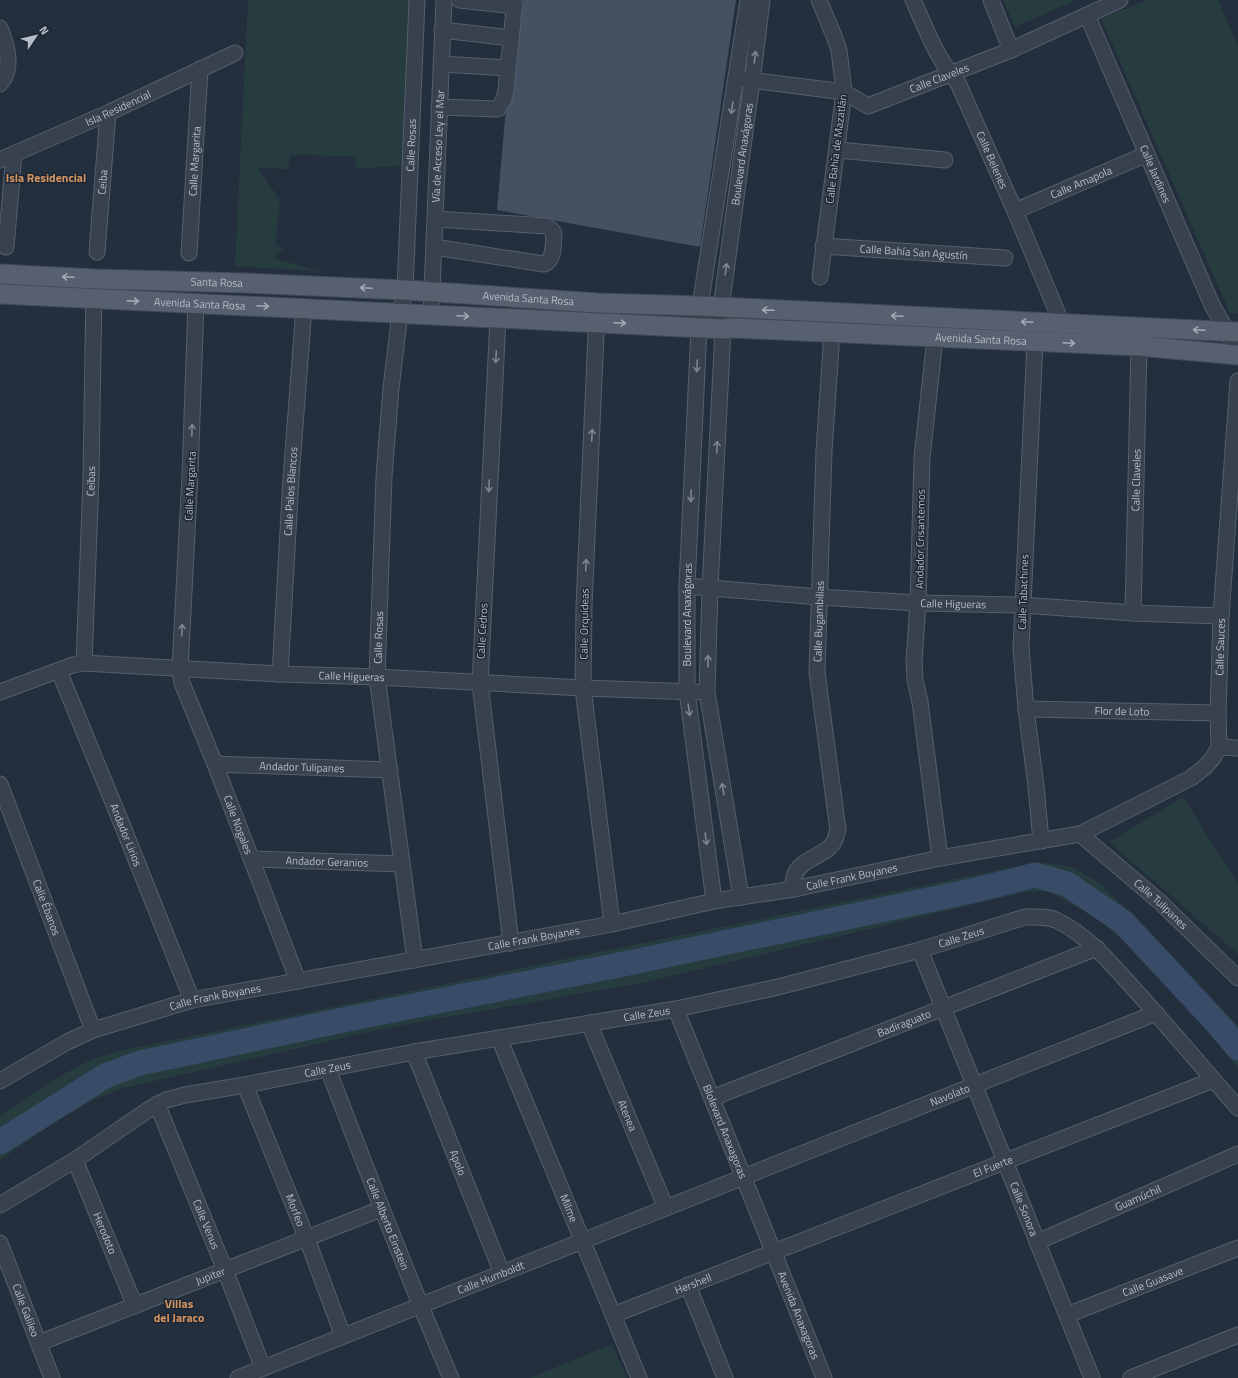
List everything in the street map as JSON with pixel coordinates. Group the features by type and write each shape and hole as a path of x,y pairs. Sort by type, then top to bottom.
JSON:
{"main road":[{"name":"Santa Rosa","path":"0,274 95,279 244,283 405,290 433,293"},
{"name":"Avenida Santa Rosa","path":"433,293 598,303 700,306 1232,332"},
{"name":"Avenida Santa Rosa","path":"0,294 722,329 832,332 935,338 1139,346 1238,355"}],"street":[{"name":"Calle Rosas","path":"405,290 418,0"},
{"name":"Vía de Acceso Ley el Mar","path":"433,293 444,0"},
{"path":"440,107 498,109 504,99 515,3 459,0"},
{"name":"Boulevard Anaxágoras","path":"700,306 737,78 748,0"},
{"name":"Boulevard Anaxágoras","path":"721,308 762,0"},
{"name":"Calle Bahía de Mazatlán","path":"819,0 839,50 844,92 838,150 823,246 820,277"},
{"name":"Calle Belenes","path":"913,0 935,48 950,75 958,83 1015,211 1062,324"},
{"path":"991,0 1012,50"},
{"name":"Calle Claveles","path":"737,78 844,92 868,106 1012,50 1120,0"},
{"name":"Calle Jardines","path":"1087,16 1212,305 1232,332"},
{"path":"0,28 6,43 9,65 5,78 0,84"},
{"path":"442,30 511,38"},
{"name":"Isla Residencial","path":"0,160 108,113 235,54"},
{"path":"441,64 508,68"},
{"name":"Calle Margarita","path":"189,253 200,69"},
{"name":"Ceiba","path":"97,252 108,113"},
{"path":"838,150 945,160"},
{"path":"6,247 14,154"},
{"name":"Calle Amapola","path":"1015,211 1146,154"},
{"path":"434,247 544,264 549,262 552,258 554,233 546,226 435,219"},
{"name":"Calle Bahía San Agustín","path":"823,246 1005,258"},
{"name":"Ceibas","path":"84,663 95,279"},
{"path":"400,313 405,290"},
{"path":"431,314 433,293"},
{"name":"Calle Margarita","path":"180,668 190,475 196,303"},
{"path":"596,322 598,303"},
{"path":"698,327 700,306"},
{"name":"Calle Palos Blancos","path":"280,674 291,478 304,308"},
{"path":"721,308 720,317 722,329"},
{"name":"Calle Rosas","path":"400,313 391,388 384,476 378,676 415,960"},
{"name":"Calle Cedros","path":"498,318 480,683 511,943"},
{"name":"Calle Orquídeas","path":"596,322 584,606 583,688 612,924"},
{"name":"Boulevard Anaxágoras","path":"698,327 687,586 687,691 714,901"},
{"name":"Boulevard Anaxágoras","path":"722,329 710,588 708,692 741,897"},
{"name":"Calle Bugambilias","path":"794,889 794,876 800,867 827,850 834,842 838,830 817,672 824,451 832,332"},
{"path":"1232,332 1238,351"},
{"name":"Andador Crisantemos","path":"935,338 922,458 918,603 914,662 915,680 920,702 940,858"},
{"name":"Calle Tabachines","path":"1035,341 1021,648 1026,709 1042,841"},
{"name":"Calle Claveles","path":"1133,613 1139,346"},
{"name":"Calle Sauces","path":"1219,747 1218,713 1221,616 1238,381"},
{"name":"Calle Higueras","path":"687,586 819,597 918,603 1022,605 1133,613 1221,616"},
{"name":"Calle Higueras","path":"0,692 73,665 84,663 280,674 378,676 583,688 708,692"},
{"name":"Calle Nogales","path":"180,668 182,683 215,764 298,981"},
{"name":"Andador Lirios","path":"59,671 192,1000"},
{"name":"Flor de Loto","path":"1026,709 1218,713"},
{"path":"1080,834 1191,778 1214,758 1219,747 1238,748"},
{"name":"Andador Tulipanes","path":"215,764 390,770"},
{"name":"Calle Ébanos","path":"0,784 93,1030"},
{"name":"Calle Frank Boyanes","path":"1,1077 93,1030 192,1000 511,943 612,924 714,901 794,889 940,858 1080,834"},
{"name":"Calle Tulipanes","path":"1080,834 1160,902 1238,978"},
{"name":"Andador Geranios","path":"251,859 402,864"},
{"name":"Calle Zeus","path":"0,1205 75,1160 157,1104 166,1100 185,1095 245,1085 414,1052 676,1009 778,987 920,950 1025,917 1042,917 1056,920 1069,927 1097,948 1156,1013 1238,1108"},
{"name":"Badiraguato","path":"712,1098 1097,948"},
{"name":"Calle Sonora","path":"920,950 1092,1378"},
{"name":"Blolevard Anaxagoras","path":"676,1009 774,1253"},
{"name":"Navolato","path":"743,1177 1156,1013"},
{"name":"Atenea","path":"588,1023 666,1208"},
{"name":"Milme","path":"499,1038 639,1378"},
{"name":"Apolo","path":"414,1052 502,1273"},
{"name":"Calle Alberto Einstein","path":"328,1069 381,1209 451,1378"},
{"name":"El Fuerte","path":"774,1253 1213,1080"},
{"name":"Morfeo","path":"245,1085 307,1238 343,1336"},
{"name":"Calle Venus","path":"157,1104 225,1270 263,1368"},
{"name":"Guamúchil","path":"1037,1242 1238,1154"},
{"name":"Herodoto","path":"75,1160 135,1306"},
{"name":"Calle Humboldt","path":"238,1378 743,1177"},
{"name":"Jupiter","path":"39,1343 381,1209"},
{"name":"Calle Galileo","path":"0,1243 52,1378"},
{"name":"Calle Guasave","path":"1067,1315 1238,1248"},
{"name":"Hershell","path":"613,1315 774,1253"},
{"name":"Avenida Anaxagoras","path":"774,1253 824,1378"},
{"path":"688,1286 725,1378"},
{"path":"1131,1378 1238,1335"}],"green space":[{"path":"248,0 417,0 410,165 355,169 357,156 291,155 288,169 258,168 280,200 275,243 283,249 273,258 324,272 235,266"},
{"path":"1003,0 1076,0 1015,27"},
{"path":"1147,0 1218,0 1238,46 1238,314 1230,313 1101,18"},
{"path":"1183,797 1238,884 1238,954 1109,842"},
{"path":"1037,862 1072,867 1099,883 1149,931 1238,1026 1238,1068 1146,958 1092,915 1047,891 1025,892 646,982 386,1028 124,1088 95,1099 60,1119 0,1160 0,1115 66,1073 90,1060 123,1050"},
{"path":"612,1344 627,1378 530,1378"}],"building":[{"path":"524,0 736,0 700,247 497,210 505,119"}],"waterway":[{"path":"0,1142 105,1076 140,1063 348,1019 619,965 976,890 1035,875 1067,884 1123,922 1217,1023 1238,1048"}],"district":[{"name":"Isla Residencial","path":"46,177"},
{"name":"Villas del Jaraco","path":"179,1310"}]}
